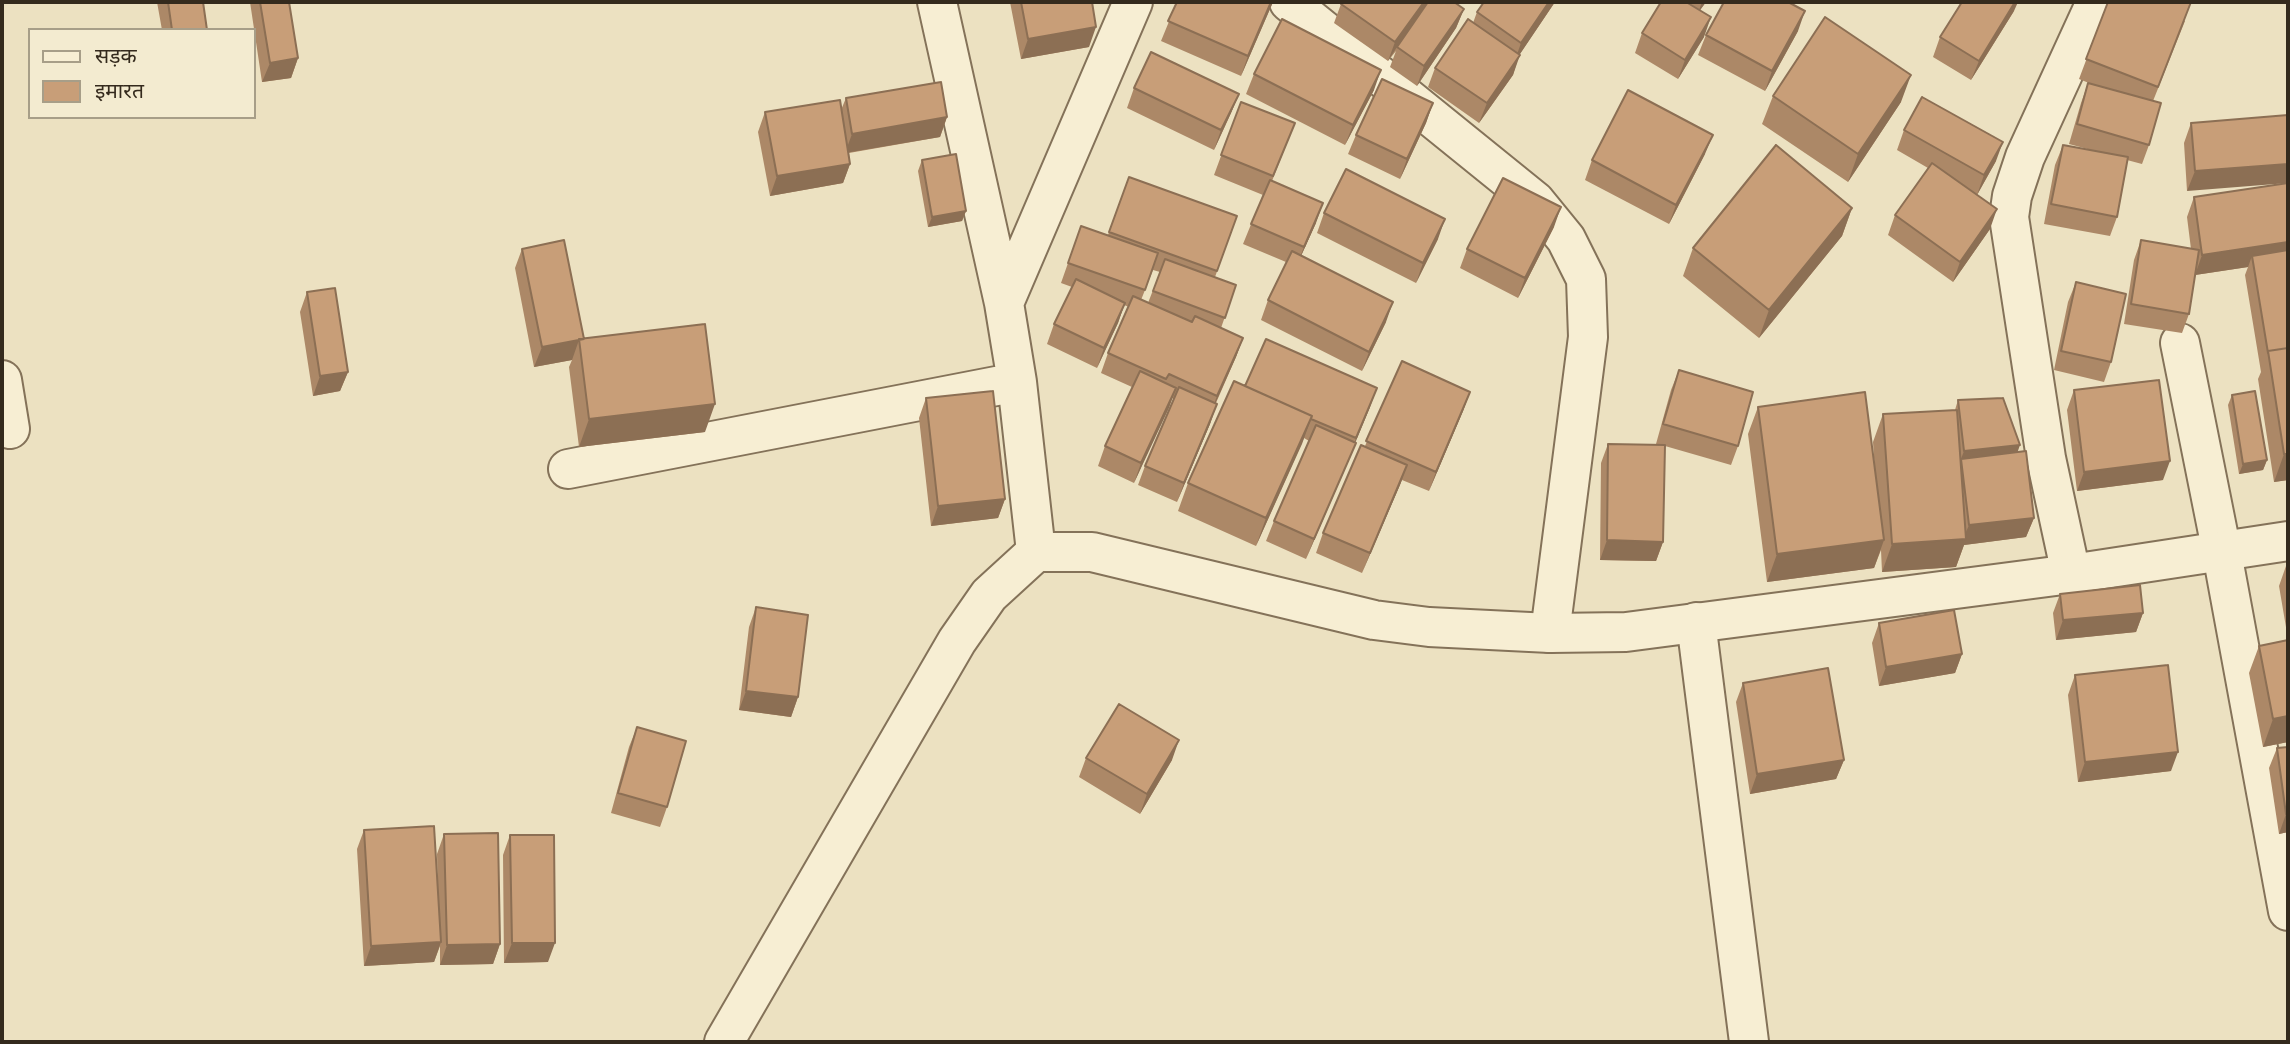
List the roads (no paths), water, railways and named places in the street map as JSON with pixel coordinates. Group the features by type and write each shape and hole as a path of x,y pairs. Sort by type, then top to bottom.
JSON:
{"street":[{"path":"937,2 1004,303 1017,382 1036,552"},
{"path":"1004,303 1133,2"},
{"path":"1289,2 1535,201 1566,239 1586,279 1588,337 1550,633"},
{"path":"2071,575 2046,458 2009,218 2012,196 2025,157 2096,2"},
{"path":"2180,343 2288,911"},
{"path":"2,380 10,429"},
{"path":"568,469 1017,382"},
{"path":"724,1042 957,641 989,595 1036,552 1092,552 1374,620 1429,627 1550,633 1626,632 2071,575 2288,541"},
{"path":"1696,622 1749,1042"}]}
